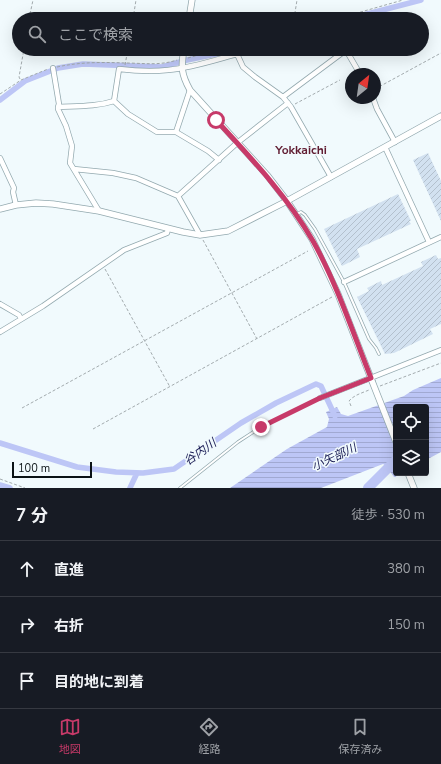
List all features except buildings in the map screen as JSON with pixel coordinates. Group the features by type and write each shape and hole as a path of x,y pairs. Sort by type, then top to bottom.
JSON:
{"street":[{"path":"190,12 192,0"},
{"path":"183,56 183,78 190,90 266,175 287,201 321,256 338,294 395,440"},
{"path":"114,101 119,69 140,71 225,56"},
{"path":"238,56 243,67 255,78 283,97 331,177"},
{"path":"283,97 338,56"},
{"path":"350,56 356,68"},
{"path":"53,68 59,104 58,109 66,126 72,146 70,163 100,211"},
{"path":"176,132 190,90"},
{"path":"58,107 105,104 114,101"},
{"path":"114,101 128,114 157,132 176,132 208,151 219,160"},
{"path":"375,104 395,142"},
{"path":"178,196 237,143 289,105"},
{"path":"0,209 16,205 36,203 53,204 100,211 168,229 200,235 228,232 441,116"},
{"path":"385,147 429,242"},
{"path":"0,158 14,188 13,192 16,205"},
{"path":"74,169 113,173 136,178 178,196 200,235"},
{"path":"0,332 43,306 124,250 166,233 168,229"},
{"path":"344,282 441,236"},
{"path":"0,304 22,318"},
{"path":"320,398 372,380 441,350"},
{"path":"409,476 414,488"}],"lane":[{"path":"296,214 301,212 305,215 315,229 344,282 368,339 379,354"},
{"path":"180,488 238,442 261,427 320,398"}],"path":[{"path":"30,12 33,0"},
{"path":"134,12 136,0"},
{"path":"295,12 297,0"},
{"path":"361,12 403,0"},
{"path":"381,86 441,53"},
{"path":"21,80 20,77 23,56"},
{"path":"125,70 127,56"},
{"path":"0,94 21,80 40,71 73,63 166,64 182,63 201,56"},
{"path":"289,105 340,80"},
{"path":"200,235 257,339"},
{"path":"22,408 308,251"},
{"path":"103,265 170,387"},
{"path":"93,429 338,294"},
{"path":"376,388 441,363"},
{"path":"351,406 349,401 350,399 369,390"},
{"path":"0,479 25,488"}],"water":[{"name":"小矢部川","path":"441,378 441,452 429,458 429,404 393,404 393,476 383,464 321,488 230,488 287,449 327,427 329,419 326,412 337,407 341,414 348,416 404,396 413,390"}],"waterway":[{"path":"375,12 421,0"},
{"path":"0,100 25,81 58,68 83,64 162,67 206,56"},
{"name":"谷内川","path":"0,443 77,467 116,472 143,473 174,469 241,423 276,403 316,384 321,386 335,416"},
{"path":"368,488 393,463"},
{"path":"130,488 137,473"},
{"path":"0,485 10,488"}],"district":[{"name":"Yokkaichi","path":"301,150"}],"route":[{"path":"216,120 266,175 287,201 312,240 338,294 371,378 320,398 261,427"}]}
